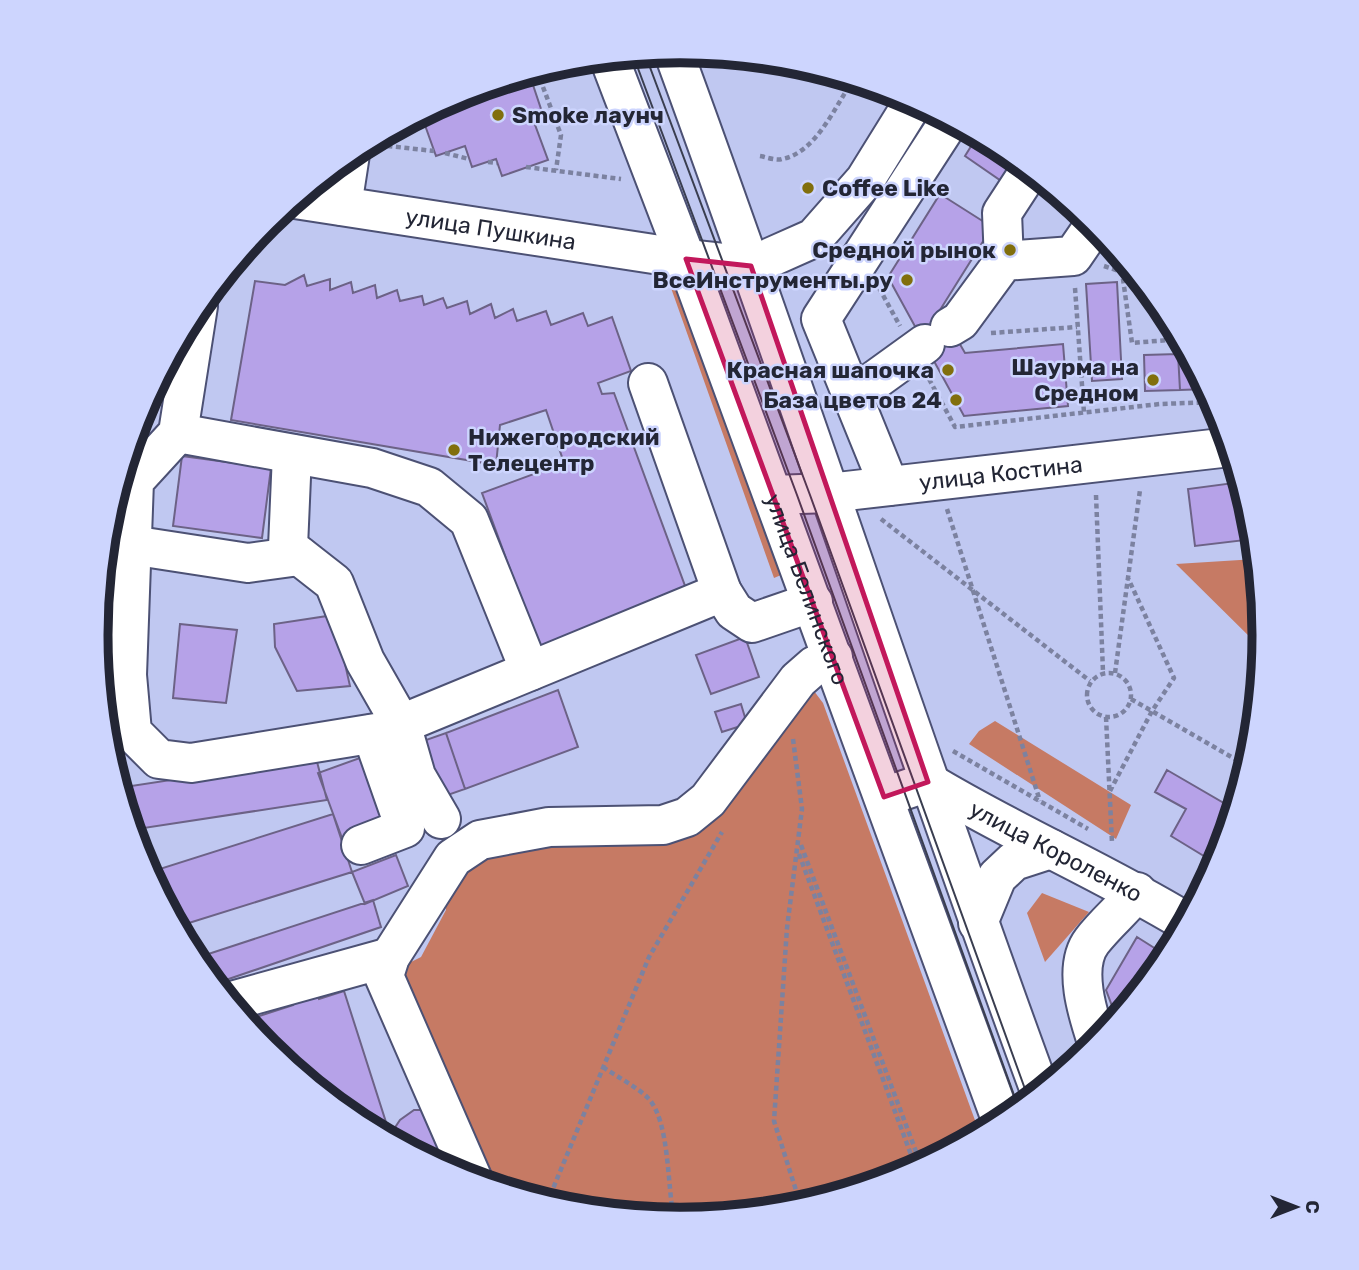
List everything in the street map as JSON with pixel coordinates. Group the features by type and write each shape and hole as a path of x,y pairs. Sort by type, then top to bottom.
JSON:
{"main road":[{"path":"677,63 751,265 928,782 1037,1082"},
{"name":"улица Белинского","path":"613,67 813,602 998,1110"},
{"path":"751,265 814,238 865,180 908,111"},
{"path":"888,500 853,396 821,319 944,129"},
{"path":"342,206 348,169"},
{"path":"853,396 938,335 1004,261 1002,213 1024,178"},
{"name":"улица Пушкина","path":"307,201 686,259 751,265"},
{"path":"1004,261 1073,256 1088,235"},
{"path":"194,334 178,433 134,481 127,675 132,732 159,759 191,763 386,729 722,592"},
{"path":"648,383 722,592 734,611 752,623 813,602"},
{"path":"178,433 372,468 429,487 469,520 530,671"},
{"name":"улица Костина","path":"773,495 829,493 888,500 1220,449"},
{"path":"292,454 288,547 334,583 365,661 386,729 405,828 361,845"},
{"path":"131,545 248,563 299,556"},
{"path":"467,1165 384,976 390,957 453,858 480,840 549,827 663,825 687,817 708,800 784,697 814,666 833,657"},
{"path":"386,729 441,819"},
{"path":"884,797 928,782"},
{"name":"улица Короленко","path":"928,782 1137,892 1177,917"},
{"path":"978,923 998,877 1014,861 1051,849"},
{"path":"1093,1030 1085,1008 1083,974 1090,943 1137,892"},
{"path":"239,999 390,957"}],"path":[{"path":"540,80 561,135 556,170"},
{"path":"760,156 782,160 800,150 818,134 848,88"},
{"path":"385,145 434,151"},
{"path":"445,153 469,159"},
{"path":"488,162 497,163"},
{"path":"526,167 632,180"},
{"path":"1084,413 1073,256 1121,272"},
{"path":"1122,273 1132,342 1169,340"},
{"path":"875,281 938,335 955,427 1202,403"},
{"path":"938,335 1077,327"},
{"path":"1115,673 1142,482"},
{"path":"1096,487 1104,672"},
{"path":"888,500 875,514 1090,681"},
{"path":"959,504 945,505 1040,801"},
{"path":"1110,791 1152,711 1174,678 1128,578"},
{"path":"1104,672 1115,673 1125,678 1131,699 1126,709 1117,716 1106,717 1092,710 1086,696 1090,681 1104,672"},
{"path":"784,697 799,777 802,809 799,852 787,928 774,1121 797,1195"},
{"path":"1131,699 1238,761"},
{"path":"1106,717 1112,843"},
{"path":"942,745 1123,849"},
{"path":"551,1192 649,957 726,825"},
{"path":"800,841 917,1155"},
{"path":"799,852 912,1157"},
{"path":"603,1067 649,1098 662,1125 672,1207"}],"highlighted area":[{"path":"686,259 751,266 928,782 884,797"}],"shaded area":[{"path":"686,280 788,572 774,578 671,288"},
{"path":"1247,560 1252,639 1176,564"},
{"path":"814,691 823,703 976,1123 932,1148 863,1177 791,1196 717,1206 642,1206 605,1202 531,1188 491,1175 399,968 421,957 446,910 443,894 476,854 663,835"},
{"path":"995,721 1131,805 1116,839 969,744 979,731"},
{"path":"1042,893 1089,912 1045,962 1027,913"}],"building":[{"path":"532,82 544,118 534,122 548,160 502,176 496,159 472,167 465,146 436,156 424,123 496,93"},
{"path":"972,144 1018,174 1010,187 965,156"},
{"path":"940,194 992,227 940,310 965,353 1063,344 1068,406 964,416 888,277"},
{"name":"Нижегородский Телецентр","path":"304,275 307,286 330,279 330,290 351,282 353,293 375,285 377,298 397,290 400,301 422,296 424,305 443,298 447,308 467,301 470,314 491,304 495,318 513,309 517,321 546,311 551,325 583,313 588,326 612,317 631,371 598,383 602,394 614,393 688,594 539,648 482,493 564,463 546,410 500,425 496,465 231,420 255,281 285,285"},
{"path":"1117,282 1122,379 1092,381 1086,284"},
{"path":"1178,354 1180,390 1145,391 1144,355"},
{"path":"1178,355 1196,389 1180,390"},
{"path":"182,456 271,468 262,538 173,526"},
{"path":"1231,483 1244,540 1195,546 1188,489"},
{"path":"334,615 350,686 297,691 275,647 274,624"},
{"path":"180,624 237,630 226,703 173,698"},
{"path":"745,637 759,677 711,694 696,655"},
{"path":"558,690 578,747 465,789 446,733"},
{"path":"741,704 747,724 722,732 715,712"},
{"path":"446,733 465,789 442,797 423,741"},
{"path":"371,754 394,818 342,838 318,773"},
{"path":"316,758 327,800 141,828 128,786"},
{"path":"1167,770 1226,804 1206,858 1171,836 1186,809 1155,792"},
{"path":"333,814 352,872 186,924 158,870"},
{"path":"396,855 408,886 365,904 352,872"},
{"path":"373,900 381,927 224,981 205,955"},
{"path":"1137,937 1157,950 1113,1008 1106,990"},
{"path":"315,986 319,999 344,991 387,1127 331,1089 302,1065 254,1018 293,1005 289,994"},
{"path":"414,1110 424,1110 448,1157 393,1130 400,1120"}],"tram line":[{"path":"649,64 810,495 1026,1091"},
{"path":"637,65 797,495 1015,1098"}],"place":[{"name":"Smoke лаунч","path":"498,115"},
{"name":"Coffee Like","path":"808,188"},
{"name":"Средной рынок","path":"1010,250"},
{"name":"ВсеИнструменты.ру","path":"907,280"},
{"name":"Красная шапочка","path":"948,370"},
{"name":"Шаурма на Средном","path":"1153,380"},
{"name":"База цветов 24","path":"956,400"},
{"name":"Нижегородский Телецентр","path":"454,450"}]}
